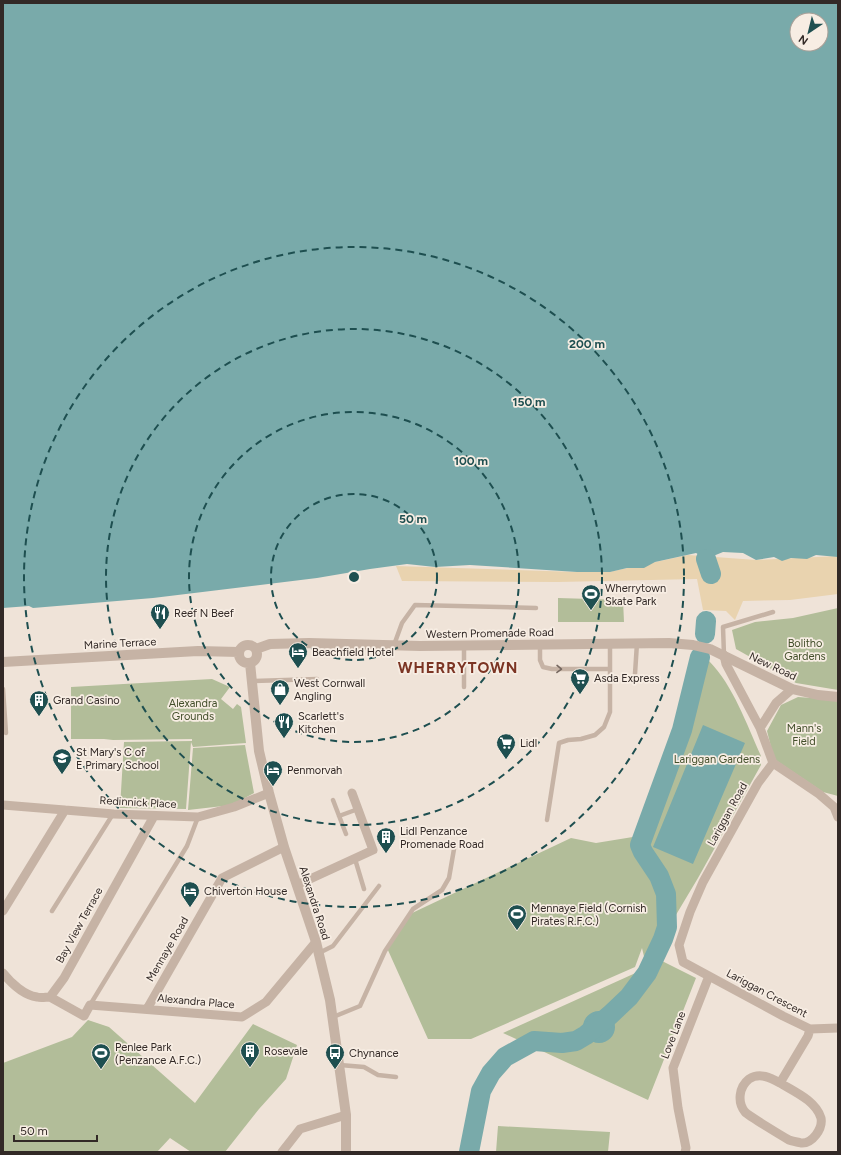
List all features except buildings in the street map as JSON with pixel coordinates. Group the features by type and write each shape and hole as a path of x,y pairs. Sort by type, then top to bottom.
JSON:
{"street":[{"name":"Western Promenade Road","path":"256,649 270,644 309,643 464,646 669,643 710,649 724,655"},
{"path":"251,645 256,649 257,657 254,661 245,663 241,660 239,652 242,647 251,645"},
{"name":"Marine Terrace","path":"3,662 198,651 239,652"},
{"name":"New Road","path":"724,655 792,689 838,698"},
{"path":"724,655 729,670 760,728 773,763 836,807 838,817"},
{"name":"Alexandra Road","path":"250,663 259,751 284,847 316,942 333,1017 346,1114 346,1152"},
{"path":"760,728 776,703 792,689"},
{"name":"Lariggan Road","path":"709,976 683,962 679,945 690,912 703,882 758,783 773,763"},
{"path":"296,885 373,850 352,792"},
{"name":"Redinnick Place","path":"3,805 114,814 198,817 234,807 269,793"},
{"path":"3,911 65,810"},
{"name":"Bay View Terrace","path":"50,997 64,978 154,816"},
{"name":"Mennaye Road","path":"147,1009 222,878 284,847"},
{"name":"Alexandra Place","path":"90,1005 242,1017 266,1002 316,942"},
{"path":"3,973 11,982 22,990 37,997 50,997 84,1016 90,1005"},
{"name":"Lariggan Crescent","path":"709,976 810,1029 838,1028"},
{"name":"Love Lane","path":"685,1152 686,1148 678,1108 673,1068 709,976"},
{"path":"780,1083 808,1036 810,1029"},
{"path":"758,1076 768,1076 780,1083 813,1104 820,1114 822,1123 818,1133 811,1140 802,1143 790,1140 746,1113 740,1104 740,1094 743,1086 750,1079 758,1076"},
{"path":"282,1152 300,1129 346,1114"}],"lane":[{"path":"394,645 402,623 415,605 536,608"},
{"path":"724,655 723,627 773,612"},
{"path":"547,820 559,743 595,735 604,727 610,712 610,644"},
{"path":"635,674 637,644"},
{"path":"540,645 540,660 543,667 610,669"},
{"path":"464,646 464,687"},
{"path":"252,681 317,679"},
{"path":"3,689 6,733"},
{"path":"333,800 346,834"},
{"path":"339,816 358,809"},
{"path":"52,911 114,814"},
{"path":"90,1005 187,846 198,817"},
{"path":"333,1017 360,1006 385,951 413,909 442,890 449,878 454,849"},
{"path":"355,858 364,889"},
{"path":"319,953 333,946 379,886"},
{"path":"340,1065 364,1067 378,1075 396,1078"}],"green space":[{"name":"Wherrytown Skate Park","path":"558,598 623,600 624,622 558,622"},
{"name":"Bolitho Gardens","path":"838,608 838,690 796,683 736,649 732,630 755,622 793,618"},
{"name":"Mennaye Field (Cornish Pirates R.F.C.)","path":"709,661 718,671 739,706 761,756 761,765 698,878 646,965 642,948 635,967 471,1039 428,1039 387,948 410,914 571,838 596,843 645,835 684,731 700,677"},
{"name":"Alexandra Grounds","path":"212,679 230,687 221,699 233,709 237,704 241,707 246,743 193,747 191,742 186,809 120,808 124,742 192,741 192,739 71,739 71,687"},
{"name":"Mann's Field","path":"798,697 838,700 838,796 823,792 774,759 767,731 781,705"},
{"path":"245,745 254,793 232,805 188,810 193,748"},
{"path":"662,961 696,978 648,1100 503,1033"},
{"name":"Penlee Park (Penzance A.F.C.)","path":"88,1020 109,1027 195,1103 253,1024 297,1045 286,1079 259,1109 225,1152 191,1152 170,1138 157,1152 3,1152 3,1063 72,1037"},
{"path":"498,1126 610,1132 608,1152 496,1152"}],"sand":[{"path":"688,555 756,560 838,556 838,594 790,600 743,601 735,620 726,611 703,610 697,579 558,582 402,581 396,566 609,572"}],"water":[{"path":"3,3 838,3 838,557 816,555 807,559 791,558 782,561 774,557 756,560 743,553 723,552 706,559 696,553 655,562 644,568 627,568 610,572 577,572 470,565 435,567 407,564 317,578 153,598 33,608 29,606 3,608"},
{"path":"703,725 745,743 693,864 653,847"},
{"path":"599,1011 610,1016 615,1027 610,1038 599,1043 588,1038 583,1027 588,1016"}],"waterway":[{"path":"706,559 711,574"},
{"path":"705,634 706,621"},
{"path":"469,1152 481,1091 491,1073 505,1057 534,1041 562,1043 576,1041 586,1035 629,997 647,973 663,939 667,927 666,894 659,876 640,845 682,730 700,657"}],"place":[{"name":"Wherrytown Skate Park","path":"591,611"},
{"name":"Reef N Beef","path":"160,630"},
{"name":"Beachfield Hotel","path":"298,669"},
{"name":"Asda Express","path":"580,695"},
{"name":"West Cornwall Angling","path":"280,706"},
{"name":"Grand Casino","path":"39,717"},
{"name":"Scarlett's Kitchen","path":"284,739"},
{"name":"Lidl","path":"506,760"},
{"name":"St Mary's C of E Primary School","path":"62,775"},
{"name":"Penmorvah","path":"273,787"},
{"name":"Lidl Penzance Promenade Road","path":"386,854"},
{"name":"Chiverton House","path":"190,908"},
{"name":"Mennaye Field (Cornish Pirates R.F.C.)","path":"517,931"},
{"name":"Rosevale","path":"250,1068"},
{"name":"Penlee Park (Penzance A.F.C.)","path":"101,1070"},
{"name":"Chynance","path":"335,1070"}],"district":[{"name":"WHERRYTOWN","path":"458,668"}],"park label":[{"name":"Lariggan Gardens","path":"717,759"}]}
